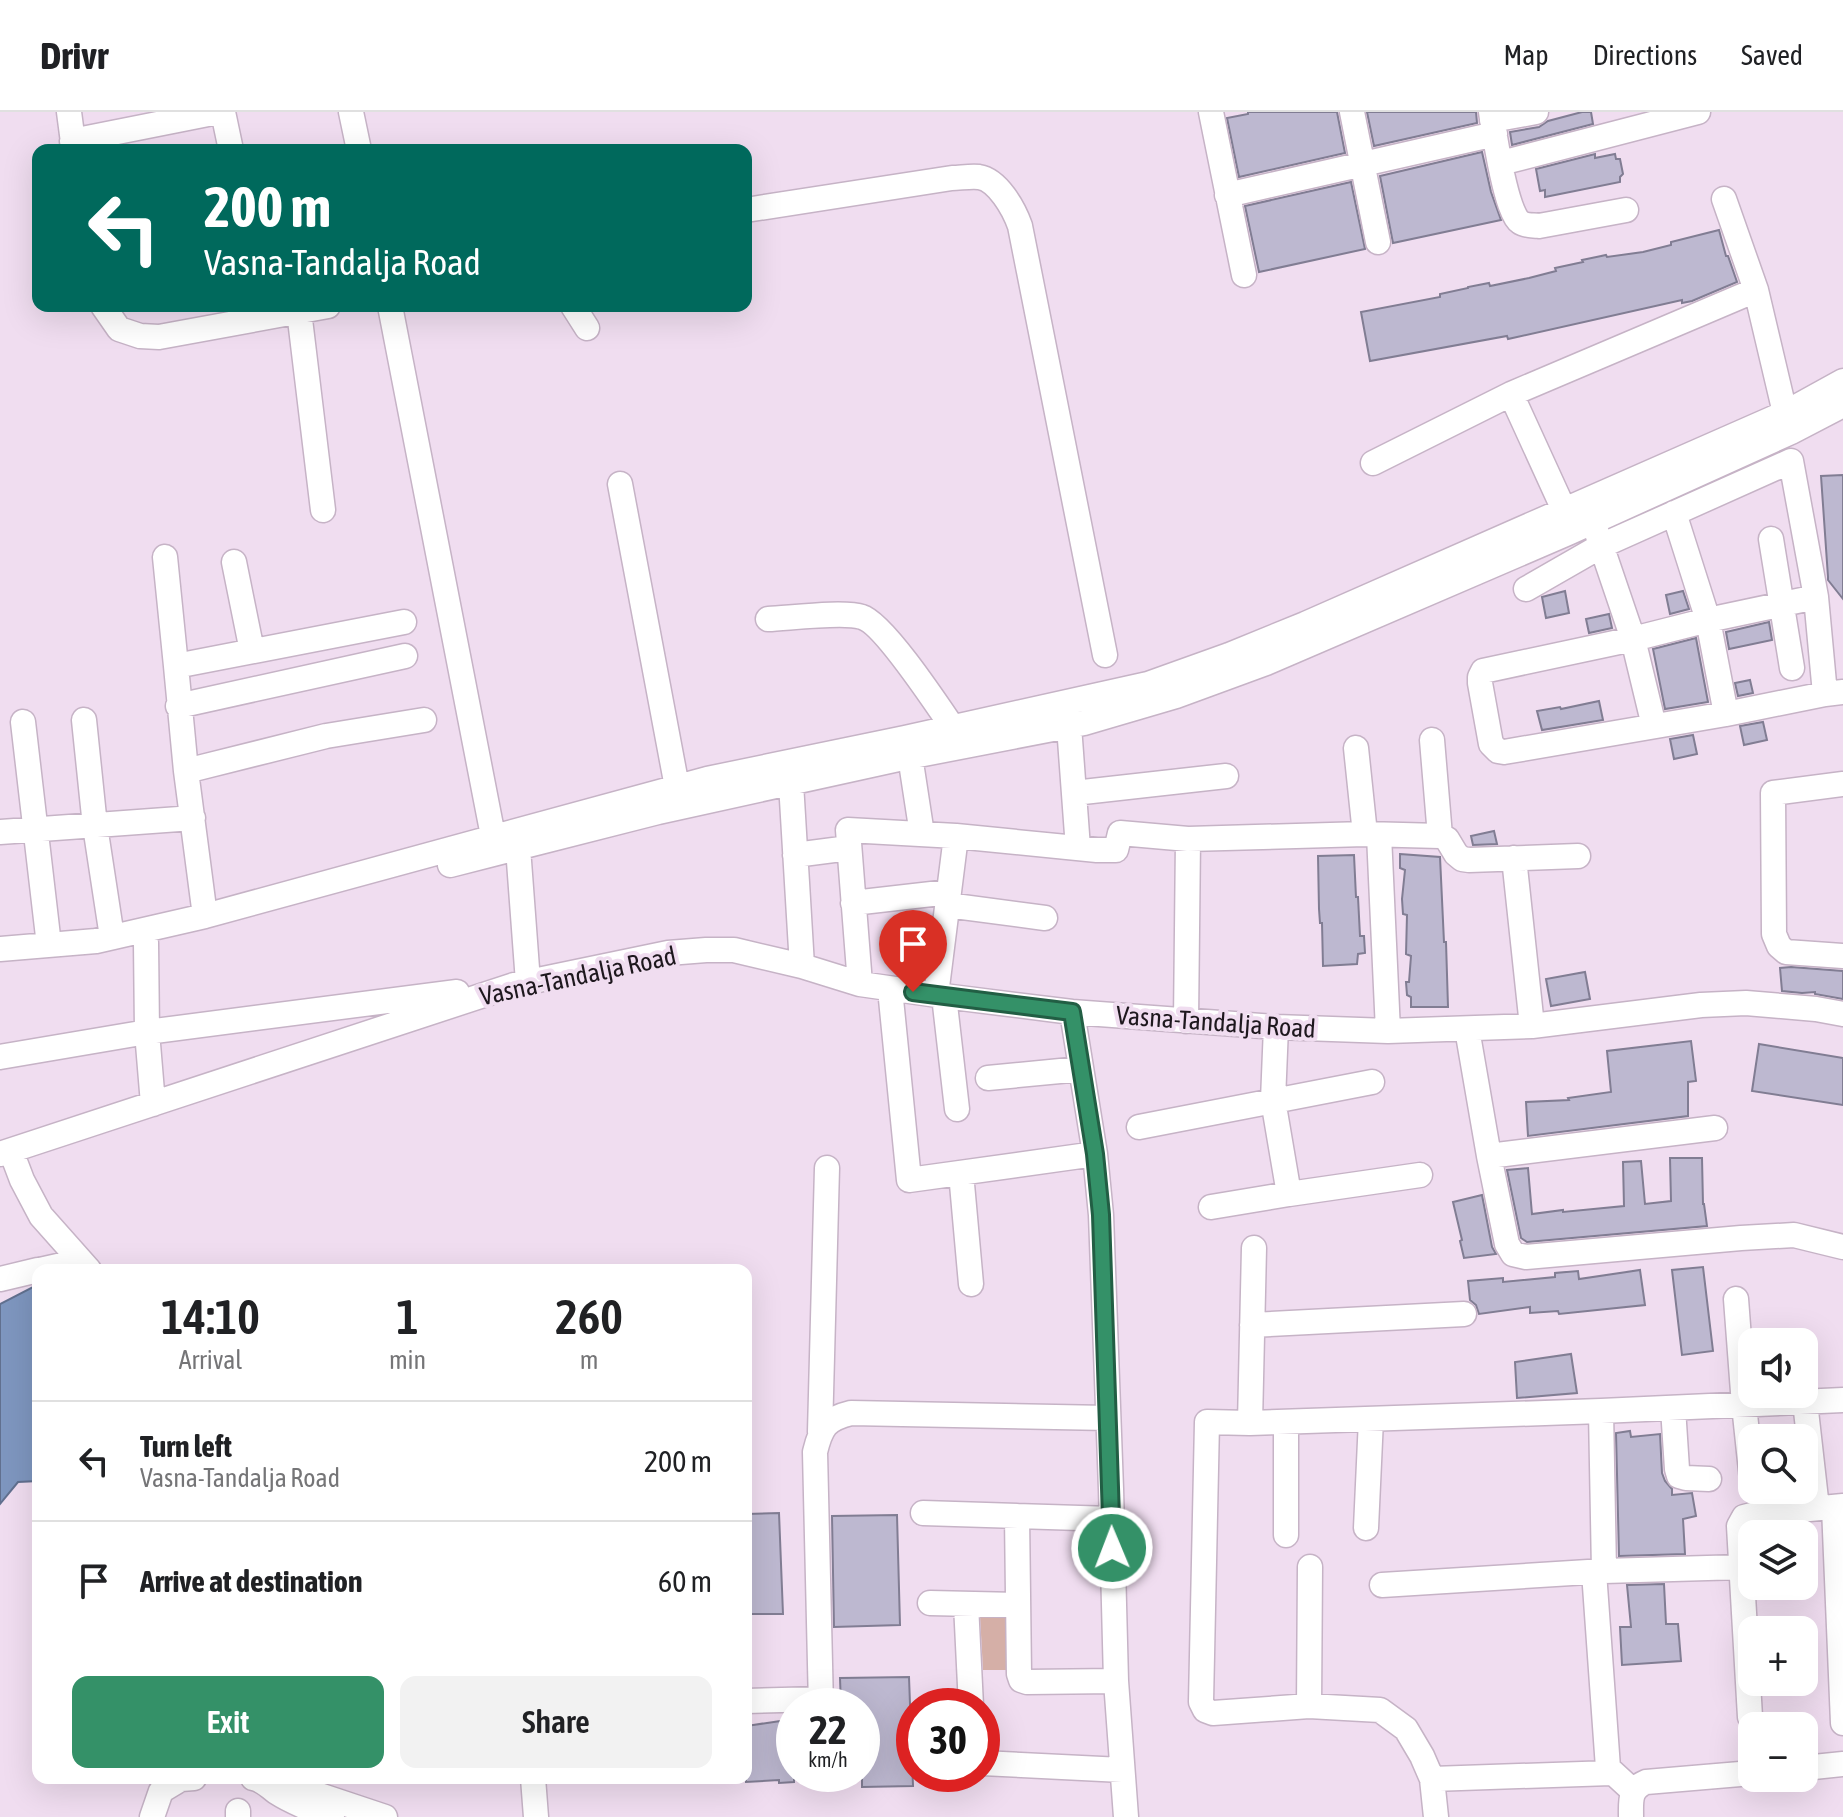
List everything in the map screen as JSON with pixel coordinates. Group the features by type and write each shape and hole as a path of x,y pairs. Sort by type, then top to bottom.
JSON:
{"street":[{"path":"69,112 73,144"},
{"path":"82,144 220,112 229,144"},
{"path":"351,112 358,144"},
{"path":"1211,112 1244,275"},
{"path":"1352,112 1378,242"},
{"path":"1227,195 1362,165 1493,122 1536,112"},
{"path":"1501,163 1698,112"},
{"path":"1493,122 1510,208 1519,222 1539,226 1626,210"},
{"path":"752,209 952,178 978,177 988,180 1004,196 1020,226 1105,655"},
{"path":"1724,199 1756,290 1785,413"},
{"path":"1373,463 1511,394 1756,290"},
{"path":"107,312 119,329 140,336 159,337 294,312"},
{"path":"299,312 323,510"},
{"path":"391,312 493,836"},
{"path":"577,312 587,328"},
{"path":"0,949 112,937 156,936 658,812 910,756 1069,726 1176,696 1266,663 1785,413 1843,381"},
{"path":"1511,394 1601,546 1633,639 1654,726"},
{"path":"0,964 99,955 205,916 677,787 1148,684 1229,655 1581,511 1791,432 1843,405"},
{"path":"1526,589 1601,546 1791,461 1834,693 1504,752 1491,744 1480,683 1483,671 1816,597"},
{"path":"620,484 677,787"},
{"path":"1674,513 1708,620 1726,714"},
{"path":"1771,539 1792,668"},
{"path":"165,557 178,706 205,916"},
{"path":"234,562 252,651"},
{"path":"768,619 864,617 874,623 896,649 953,728"},
{"path":"176,666 404,622"},
{"path":"178,706 405,656"},
{"path":"84,720 95,826 112,937"},
{"path":"186,771 326,736 424,720"},
{"path":"23,722 49,945"},
{"path":"1069,726 1078,848"},
{"path":"1432,740 1440,836"},
{"path":"1356,748 1372,835 1388,1031"},
{"path":"910,756 922,834"},
{"path":"1074,793 1226,776"},
{"path":"791,783 802,966"},
{"path":"1843,784 1773,793 1774,934 1779,946 1786,952 1843,956"},
{"path":"0,832 193,818"},
{"path":"860,984 848,830 1116,850 1120,833 1188,839 1440,836 1447,839 1462,859 1578,856"},
{"path":"956,836 940,996 957,1109"},
{"path":"1186,1021 1188,839"},
{"path":"0,1057 147,1032 521,983 518,848"},
{"path":"795,855 849,848"},
{"path":"1514,858 1532,1026"},
{"path":"853,903 948,899 1045,918"},
{"path":"153,1104 147,1032 156,936"},
{"name":"Vasna-Tandalja Road","path":"5,1153 521,983 668,953 706,950 734,950 860,984 940,996 1072,1012 1276,1027 1388,1031 1532,1026 1701,1005 1746,1003 1843,1014"},
{"path":"890,989 909,1180 1095,1154"},
{"path":"1072,1012 1095,1154 1104,1269 1116,1681 1126,1817"},
{"path":"1276,1027 1273,1100 1289,1194"},
{"path":"1467,1029 1489,1156 1507,1244 1513,1254 1526,1257 1794,1235 1843,1247"},
{"path":"988,1078 1081,1069"},
{"path":"1139,1127 1372,1082"},
{"path":"1489,1156 1715,1128"},
{"path":"5,1153 41,1216 83,1264"},
{"path":"821,1688 815,1452 820,1432 827,1168"},
{"path":"961,1173 971,1284"},
{"path":"1211,1207 1420,1175"},
{"path":"1250,1423 1254,1248"},
{"path":"0,1279 32,1272"},
{"path":"1736,1299 1738,1328"},
{"path":"1252,1325 1464,1314"},
{"path":"1818,1401 1843,1400"},
{"path":"1436,1817 1432,1779 1422,1756 1406,1729 1380,1710 1309,1706 1213,1713 1205,1710 1201,1702 1207,1422 1286,1422 1738,1405"},
{"path":"1673,1408 1679,1476 1709,1479"},
{"path":"1806,1408 1831,1507 1843,1723"},
{"path":"1601,1411 1599,1572 1608,1768 1633,1791"},
{"path":"820,1432 830,1421 851,1413 1108,1418"},
{"path":"1366,1528 1371,1419"},
{"path":"1286,1422 1286,1535"},
{"path":"1785,1504 1831,1507"},
{"path":"923,1513 1112,1519"},
{"path":"1017,1516 1021,1680 1116,1681"},
{"path":"1309,1706 1310,1567"},
{"path":"1382,1585 1738,1567"},
{"path":"1744,1600 1750,1712"},
{"path":"930,1603 1018,1605"},
{"path":"966,1604 970,1688"},
{"path":"752,1701 776,1702"},
{"path":"1000,1764 1122,1770"},
{"path":"1818,1767 1843,1764"},
{"path":"1432,1779 1611,1773"},
{"path":"1631,1817 1631,1798 1638,1785 1738,1774"},
{"path":"152,1817 161,1791 173,1784"},
{"path":"265,1784 305,1807 332,1817"},
{"path":"272,1784 304,1790 385,1817"},
{"path":"533,1784 536,1817"}],"shaded area":[{"path":"1007,1612 1011,1670 983,1670 980,1615"}],"water":[{"path":"32,1288 32,1481 18,1482 0,1504 0,1304"}],"building":[{"path":"1248,112 1337,112 1345,153 1239,177 1227,118"},
{"path":"1367,112 1476,112 1477,123 1374,146"},
{"path":"1591,112 1593,124 1512,145 1510,132 1539,127 1548,121"},
{"path":"1482,152 1501,220 1393,243 1380,176"},
{"path":"1595,154 1595,158 1615,154 1616,159 1620,159 1623,174 1620,182 1545,197 1545,190 1540,191 1536,169"},
{"path":"1351,182 1365,249 1259,272 1245,206"},
{"path":"1719,230 1737,282 1692,301 1682,303 1682,300 1508,339 1507,336 1370,361 1361,312 1440,297 1440,294 1468,287 1529,278 1582,260 1643,252"},
{"path":"1843,475 1843,599 1828,580 1821,476"},
{"path":"1565,591 1569,613 1546,618 1542,597"},
{"path":"1683,591 1689,609 1670,614 1666,595"},
{"path":"1609,614 1612,628 1589,633 1586,619"},
{"path":"1769,622 1772,640 1729,649 1726,632"},
{"path":"1696,638 1708,702 1665,709 1653,649"},
{"path":"1750,680 1753,693 1738,696 1735,683"},
{"path":"1599,701 1603,720 1542,730 1537,711"},
{"path":"1763,722 1767,740 1744,745 1740,726"},
{"path":"1693,735 1697,754 1674,759 1670,739"},
{"path":"1494,831 1497,844 1473,845 1471,836"},
{"path":"1400,854 1440,857 1448,1007 1411,1007 1411,997 1407,995 1411,956 1406,954 1407,915 1403,914 1402,899 1405,870 1400,868"},
{"path":"1354,855 1360,936 1364,936 1365,953 1358,954 1357,964 1323,966 1318,856"},
{"path":"1780,968 1843,971 1843,999 1815,992 1782,991"},
{"path":"1585,972 1590,999 1551,1006 1546,979"},
{"path":"1691,1041 1696,1081 1688,1082 1688,1116 1528,1136 1526,1102 1569,1100 1611,1092 1607,1051"},
{"path":"1759,1044 1843,1058 1843,1105 1752,1091"},
{"path":"1670,1158 1702,1158 1707,1226 1527,1242 1521,1238 1507,1170 1528,1168 1532,1214 1563,1212 1624,1206 1623,1162 1641,1161 1645,1204 1671,1201"},
{"path":"1482,1195 1496,1254 1464,1258 1453,1202"},
{"path":"1703,1267 1713,1351 1682,1355 1672,1270"},
{"path":"1640,1270 1645,1305 1559,1314 1558,1311 1530,1313 1530,1307 1479,1314 1470,1300 1468,1281 1503,1278 1503,1282 1555,1277 1555,1273 1578,1271 1579,1279"},
{"path":"1571,1354 1577,1393 1517,1398 1515,1362"},
{"path":"1630,1431 1631,1437 1660,1434 1662,1473 1672,1489 1672,1495 1692,1493 1696,1516 1683,1519 1685,1554 1619,1556 1616,1433"},
{"path":"779,1513 783,1614 752,1614 752,1514"},
{"path":"897,1515 900,1625 834,1627 832,1516"},
{"path":"1664,1584 1666,1624 1678,1624 1681,1661 1622,1665 1620,1627 1631,1627 1627,1585"},
{"path":"909,1677 909,1688 896,1688 896,1786 880,1787 880,1688 840,1688 840,1678"},
{"path":"776,1722 776,1780 752,1782 752,1725"}],"route":[{"path":"913,992 1072,1012 1095,1154 1101,1215 1112,1548"}]}
